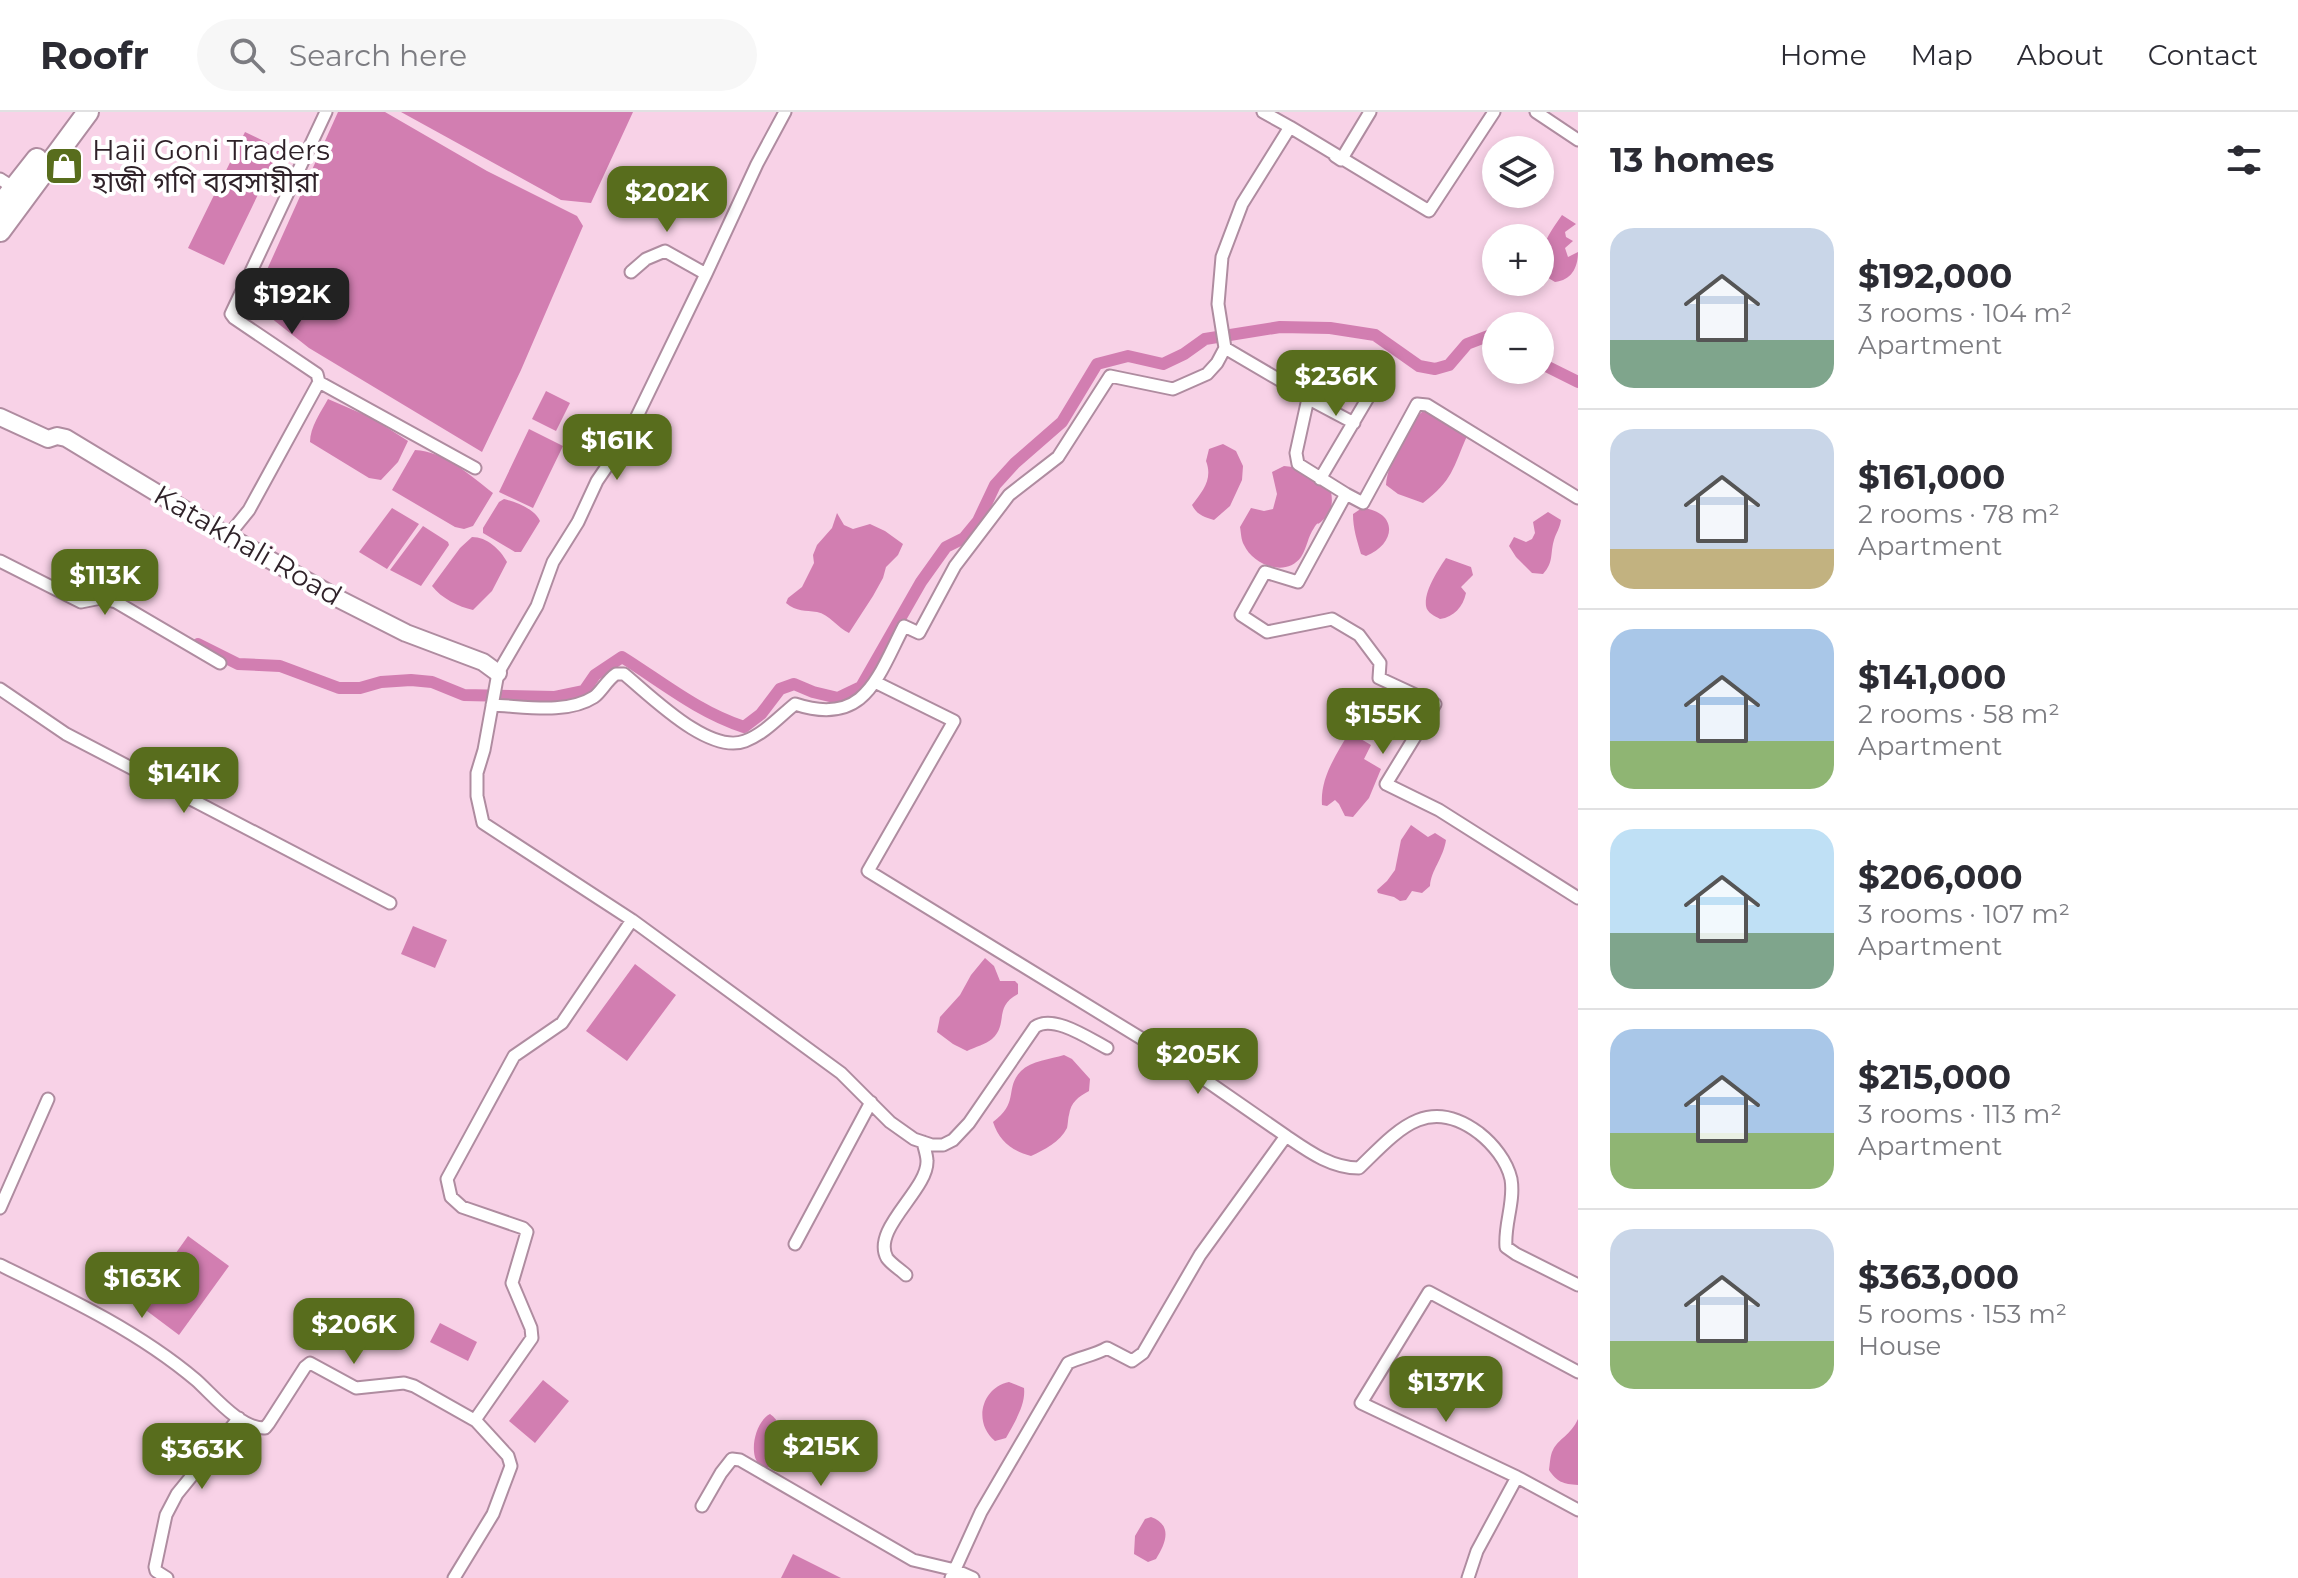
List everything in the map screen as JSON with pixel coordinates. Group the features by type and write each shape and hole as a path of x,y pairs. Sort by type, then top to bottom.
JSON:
{"highway":[{"path":"0,206 7,183 74,112"},
{"path":"0,231 88,112"}],"street":[{"path":"228,536 249,510 319,382 317,374 231,314 326,112"},
{"path":"785,112 757,164 627,437 597,481 578,522 553,562 537,606 498,673 477,773 477,796 483,823 632,920 841,1073 890,1122 914,1139 932,1145 943,1145 953,1140 969,1123 1035,1027 1042,1022 1054,1022 1107,1048"},
{"path":"1263,112 1341,160"},
{"path":"1341,160 1370,112"},
{"path":"1318,146 1429,211 1494,112"},
{"path":"1536,112 1578,140"},
{"path":"492,705 552,708 578,704 596,696 605,682 616,674 624,674 694,730 712,740 731,745 759,735 795,704 815,711 843,709 862,697 875,682 904,626 919,633 955,566 1009,495 1058,457 1110,376 1173,389 1207,374 1217,363 1225,348 1218,304 1222,257 1242,204 1290,127"},
{"path":"631,272 646,259 665,251 706,274"},
{"path":"1225,348 1354,423"},
{"path":"1320,479 1382,374"},
{"path":"319,382 475,468"},
{"path":"1307,398 1296,459 1302,468 1363,503 1417,404 1427,405 1578,498"},
{"name":"Katakhali Road","path":"0,417 48,439 57,436 66,438 337,598 406,633 483,662 498,673"},
{"path":"1346,494 1298,582 1265,572 1241,615 1267,632 1332,619 1359,635 1380,663 1379,678 1435,704 1386,784 1439,810 1578,898"},
{"path":"0,561 81,602 101,598 116,602 220,663"},
{"path":"875,682 954,721 868,871 1175,1059 1332,1164 1359,1168 1389,1138 1424,1117 1443,1115 1462,1121 1489,1141 1502,1158 1511,1178 1506,1247 1578,1285"},
{"path":"0,689 66,734 390,903"},
{"path":"476,1421 532,1338 531,1328 512,1283 527,1232 462,1207 451,1197 447,1179 514,1056 562,1023 632,920"},
{"path":"0,1208 48,1099"},
{"path":"795,1244 871,1102"},
{"path":"953,1574 981,1512 1068,1363 1107,1348 1132,1361 1143,1353 1200,1255 1286,1136"},
{"path":"906,1275 887,1258 884,1242 894,1221 922,1180 928,1162 923,1142"},
{"path":"1,1268 73,1301 142,1341 196,1380 239,1418 259,1428 265,1428 310,1363 356,1388 409,1384 476,1421 508,1456 511,1466 493,1514 454,1578"},
{"path":"1578,1372 1429,1292 1361,1403 1517,1477 1578,1510"},
{"path":"167,1578 155,1567 166,1515 177,1494 239,1418"},
{"path":"702,1506 732,1459 740,1460 913,1560 973,1578"},
{"path":"1468,1578 1477,1551 1517,1477"}],"shaded area":[{"path":"338,112 385,112 487,171 577,216 583,226 482,452 309,348 252,303"},
{"path":"401,112 633,112 591,203 561,200"},
{"path":"245,132 280,149 224,265 188,248"},
{"path":"1562,215 1576,224 1565,232 1566,237 1573,241 1565,248 1568,257 1578,252 1570,276 1555,282 1554,281 1554,226"},
{"path":"546,391 570,403 556,431 532,419"},
{"path":"328,399 372,418 408,441 398,462 381,480 369,478 310,442 314,425"},
{"path":"1423,411 1467,436 1446,480 1423,503 1398,494 1386,485 1399,445"},
{"path":"529,429 563,446 533,508 499,492"},
{"path":"1223,444 1236,451 1243,466 1242,480 1230,506 1214,520 1201,515 1192,505 1208,479 1206,461 1209,449"},
{"path":"415,450 447,460 493,493 473,526 464,529 455,527 392,490"},
{"path":"1284,466 1293,467 1331,492 1332,503 1328,514 1312,531 1301,557 1287,567 1279,568 1262,563 1248,552 1240,527 1251,508 1264,511 1273,509 1277,494 1272,472"},
{"path":"504,499 530,510 540,521 521,552 515,552 483,533 499,502"},
{"path":"392,508 419,524 387,569 359,552"},
{"path":"1362,508 1382,516 1389,529 1383,544 1366,556 1361,554 1353,519 1353,514"},
{"path":"1548,512 1561,520 1546,570 1543,574 1532,573 1509,546 1514,537 1526,542 1532,539 1535,533 1533,522"},
{"path":"837,513 844,525 853,529 870,524 903,544 898,555 886,567 873,596 849,633 821,613 797,609 786,603 802,587 814,563 817,545 832,528"},
{"path":"423,526 449,545 421,586 390,570"},
{"path":"472,537 492,545 507,562 492,591 473,610 451,601 432,586"},
{"path":"1446,558 1471,567 1473,575 1461,587 1466,593 1460,607 1454,614 1440,619 1428,611 1426,600 1432,581"},
{"path":"1349,732 1371,745 1364,759 1381,769 1369,798 1353,817 1345,816 1335,800 1327,806 1322,805 1326,776"},
{"path":"1411,825 1428,837 1435,833 1446,840 1430,886 1422,893 1412,891 1406,900 1400,901 1377,890 1395,870 1401,840"},
{"path":"413,926 447,940 435,968 401,954"},
{"path":"985,958 994,966 1000,981 1015,981 1018,984 1018,994 1006,1004 1000,1027 992,1039 967,1051 937,1032 940,1017 960,995"},
{"path":"635,964 676,995 627,1061 586,1031"},
{"path":"1064,1055 1072,1059 1090,1079 1089,1091 1073,1103 1067,1128 1056,1141 1031,1156 1018,1151 1003,1140 993,1122 1006,1108 1013,1084 1021,1071"},
{"path":"188,1236 229,1266 179,1335 139,1305"},
{"path":"440,1323 477,1342 468,1361 430,1342"},
{"path":"543,1380 569,1401 535,1443 509,1421"},
{"path":"1009,1382 1024,1388 1023,1401 1006,1438 995,1441 984,1425 983,1407 992,1391"},
{"path":"770,1414 779,1424 783,1444 779,1464 768,1467 760,1465 754,1450 758,1429"},
{"path":"1578,1419 1578,1485 1561,1482 1549,1470 1553,1450"},
{"path":"1151,1517 1158,1520 1166,1535 1156,1559 1148,1562 1134,1554 1135,1536 1145,1519"},
{"path":"793,1554 841,1578 781,1578"}],"waterway":[{"path":"198,644 238,664 280,666 339,688 411,680 432,682 464,695 555,697 584,691 595,675 622,657 696,705 744,727 761,714 780,689 794,684 838,698 861,687 921,582 946,547 964,538 978,521 995,485 1062,422 1097,364 1128,356 1163,364 1205,339 1280,327 1330,328 1375,335 1419,366 1435,369 1449,365 1467,344 1482,338"},
{"path":"1554,370 1578,382"}],"place":[{"name":"Haji Goni Traders হাজী গণি ব্যবসায়ীরা","path":"64,166"}]}
